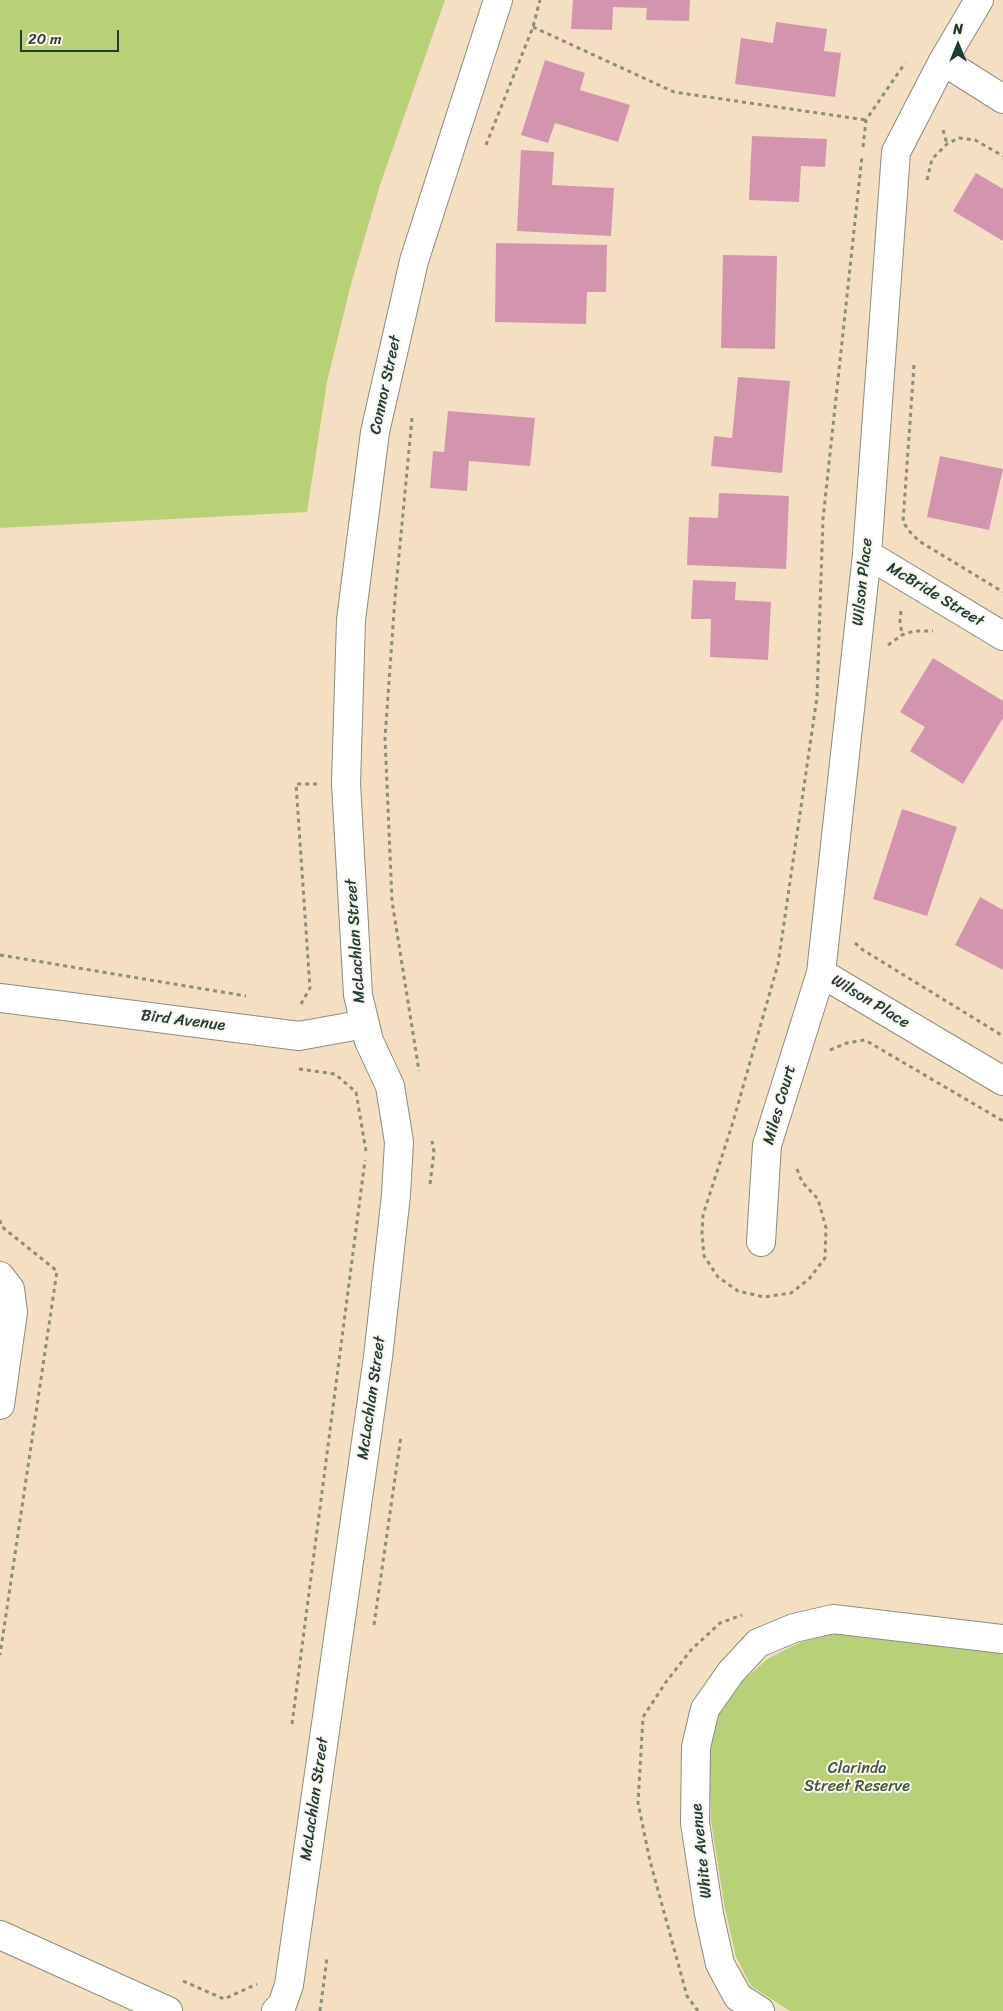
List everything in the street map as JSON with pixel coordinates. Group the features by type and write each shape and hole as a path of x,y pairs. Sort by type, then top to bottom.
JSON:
{"street":[{"name":"Connor Street","path":"346,784 351,620 375,432 414,261 498,0"},
{"name":"Wilson Place","path":"980,0 943,61 896,152 867,554 821,973 1003,1081"},
{"path":"943,61 1003,98"},
{"name":"McBride Street","path":"867,554 1003,636"},
{"name":"McLachlan Street","path":"276,2011 282,2005 288,1985 378,1357 396,1195 399,1142 390,1086 368,1041 358,995 346,784"},
{"name":"Miles Court","path":"760,1242 767,1145 821,973"},
{"name":"Bird Avenue","path":"0,998 299,1036 365,1024"},
{"path":"0,1276 10,1289 13,1312 0,1405"},
{"name":"White Avenue","path":"760,2011 738,1997 720,1964 709,1914 695,1823 696,1747 705,1710 731,1672 758,1643 794,1628 823,1621 833,1619 1003,1639"},
{"path":"0,1935 168,2011"}],"path":[{"path":"485,148 533,27 540,0"},
{"path":"533,27 674,92 866,120"},
{"path":"927,187 932,159 946,144 959,138 975,140 1003,156"},
{"path":"914,364 903,522 919,541 1003,592"},
{"path":"412,416 393,616 385,738 392,901 419,1074"},
{"path":"884,652 888,645 902,635 914,631 934,631"},
{"path":"294,1004 300,1005 310,988 296,784 386,782"},
{"path":"852,940 863,950 1003,1036"},
{"path":"0,956 251,996"},
{"path":"291,1068 335,1074 356,1092 366,1151 292,1730"},
{"path":"429,1191 434,1152 430,1132"},
{"path":"0,1220 1,1226 57,1271 0,1655"},
{"path":"373,1631 402,1426"},
{"path":"698,2011 687,1996 650,1862 638,1803 643,1717 666,1682 691,1650 720,1623 747,1613"},
{"path":"320,2011 328,1950"},
{"path":"179,1980 224,1999 259,1983"}],"green space":[{"path":"0,0 445,0 380,185 351,284 327,382 307,512 0,528"},
{"name":"Clarinda Street Reserve","path":"835,1629 1003,1649 1003,2011 790,2011 751,1986 736,1957 725,1909 711,1821 709,1753 714,1718 741,1683 767,1659 799,1643"}],"building":[{"path":"573,0 690,0 689,21 646,20 647,8 613,7 612,30 571,29"},
{"path":"776,22 827,29 824,51 841,53 835,97 735,84 741,38 773,43"},
{"path":"545,60 585,73 580,90 630,105 618,142 555,123 548,143 521,135"},
{"path":"752,136 827,139 825,167 801,166 799,202 749,200"},
{"path":"521,150 554,152 552,185 614,188 611,236 517,231"},
{"path":"976,173 1003,189 1003,241 953,211"},
{"path":"496,243 607,245 606,292 587,292 586,324 495,322"},
{"path":"723,255 777,256 775,349 721,348"},
{"path":"738,377 790,381 782,473 711,466 714,436 732,438"},
{"path":"448,411 535,418 530,466 469,461 467,491 430,488 433,451 444,452"},
{"path":"940,456 1003,469 989,530 927,517"},
{"path":"719,493 789,496 786,569 687,565 689,517 718,518"},
{"path":"693,580 736,582 735,600 771,602 768,660 710,657 711,619 691,619"},
{"path":"933,658 1003,701 1003,718 963,784 910,751 925,727 900,712"},
{"path":"902,809 957,827 927,916 873,899"},
{"path":"980,897 1003,910 1003,970 955,945"}]}
